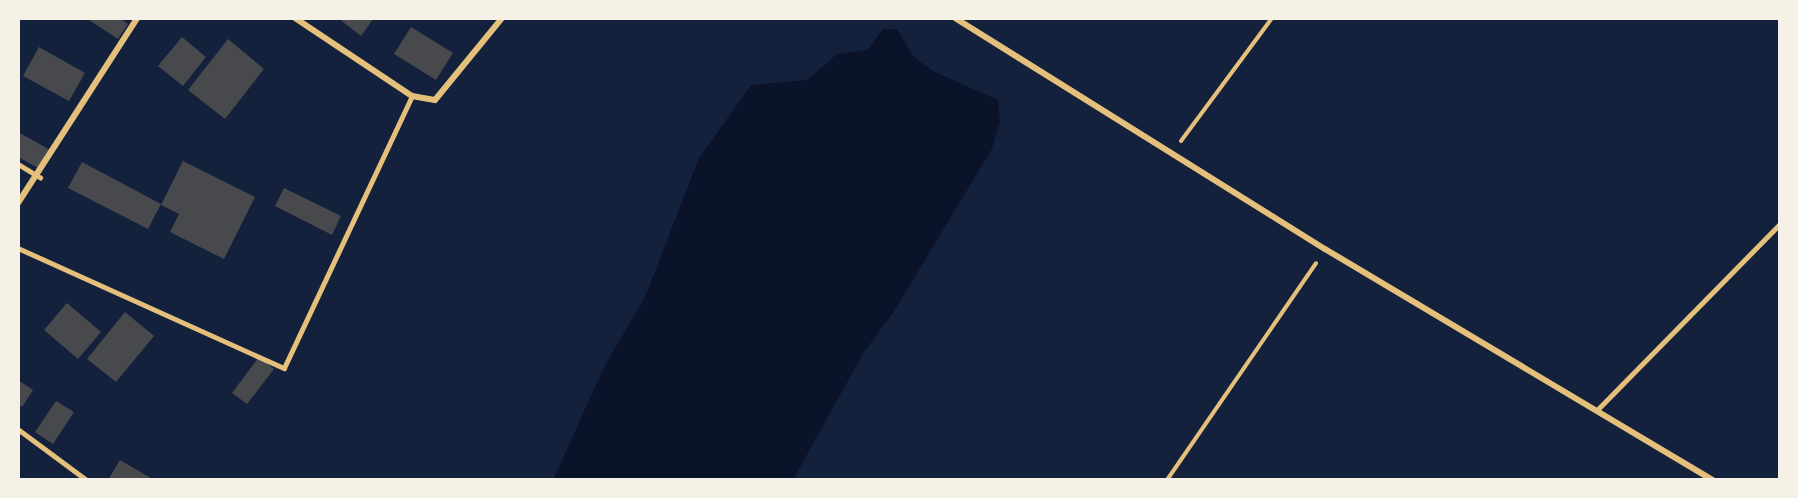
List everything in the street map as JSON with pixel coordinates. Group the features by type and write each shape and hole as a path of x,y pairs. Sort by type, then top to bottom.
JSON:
{"street":[{"path":"18,203 40,177 136,18"},
{"path":"295,18 412,96 435,100 502,18"},
{"path":"955,18 1325,249 1599,408 1712,480"}],"lane":[{"path":"18,248 284,368 412,96"},
{"path":"18,164 40,177"},
{"path":"1599,408 1780,224"},
{"path":"18,429 87,480"}],"path":[{"path":"1171,153 1272,18"},
{"path":"1167,480 1325,249"}],"water":[{"path":"883,29 897,29 914,57 935,72 998,100 1000,122 992,149 895,310 864,352 793,480 553,480 604,367 645,297 699,158 751,85 807,80 837,54 867,50"}],"building":[{"path":"86,18 119,18 128,24 118,39"},
{"path":"338,18 374,18 361,36"},
{"path":"411,27 453,53 436,80 394,54"},
{"path":"182,37 206,57 183,86 158,66"},
{"path":"228,39 264,69 225,119 188,90"},
{"path":"39,47 85,73 69,101 23,76"},
{"path":"18,132 50,150 40,169 18,157"},
{"path":"183,161 255,197 224,259 170,232 179,214 161,205"},
{"path":"82,162 161,204 148,229 68,188"},
{"path":"284,188 341,216 332,235 275,206"},
{"path":"67,303 101,332 78,359 44,330"},
{"path":"125,312 154,336 116,382 87,359"},
{"path":"259,357 274,369 247,404 232,393"},
{"path":"18,380 33,390 22,407 18,404"},
{"path":"56,401 74,412 53,444 35,432"},
{"path":"120,460 154,480 108,480"}]}
